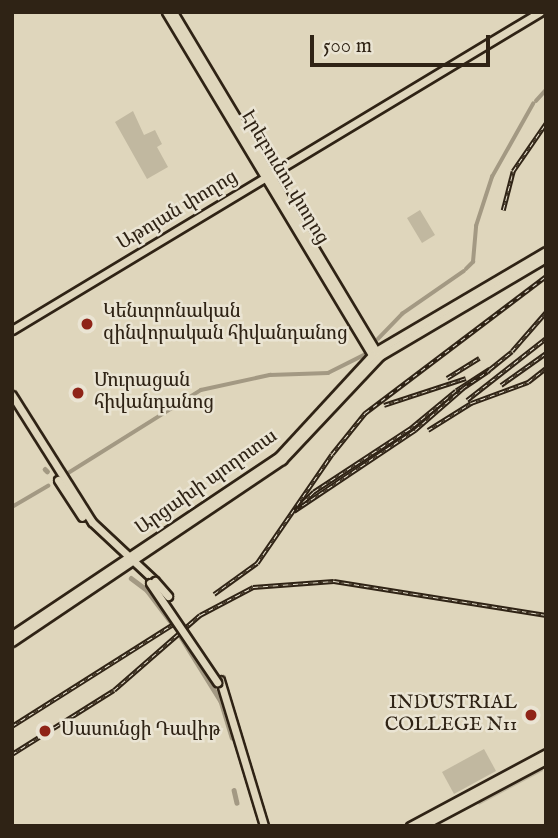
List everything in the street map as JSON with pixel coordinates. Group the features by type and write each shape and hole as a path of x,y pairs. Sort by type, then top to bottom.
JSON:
{"main road":[{"name":"Էրեբունու փողոց","path":"166,12 376,356"},
{"name":"Էրեբունու փողոց","path":"173,12 267,175"},
{"name":"Աթոյան փողոց","path":"12,330 267,175 543,14"},
{"name":"Արցախի պողոտա","path":"12,642 286,453 376,356 546,251"},
{"name":"Արցախի պողոտա","path":"376,356 546,258"},
{"path":"12,396 92,522 129,561"},
{"path":"12,405 88,524 152,582 218,681 262,826"},
{"name":"Արցախի պողոտա","path":"12,635 129,561"},
{"path":"422,826 546,753"},
{"path":"410,826 546,760"}],"shaded area":[{"path":"133,111 144,135 155,130 162,144 157,147 168,167 147,179 115,122"},
{"path":"420,210 435,235 422,243 407,218"},
{"path":"484,749 496,771 454,794 442,772"},
{"path":"542,764 543,771 479,805 476,800"}],"waterway":[{"path":"536,101 546,90"},
{"path":"466,269 473,262 476,226 492,177 533,104"},
{"path":"378,339 402,314 464,271"},
{"path":"65,475 201,390 270,375 328,373 364,355"},
{"path":"12,507 48,486"},
{"path":"131,578 147,590 170,621"},
{"path":"180,635 221,701 232,737"},
{"path":"234,790 237,803"}],"railway":[{"path":"503,210 513,171 546,123"},
{"path":"214,594 257,563 332,454 365,413 546,276"},
{"path":"490,369 456,391 410,429 314,492 294,511 415,430 463,388 487,372 512,351 546,312"},
{"path":"467,400 546,338"},
{"path":"501,385 546,353"},
{"path":"447,378 479,358"},
{"path":"428,430 471,403 528,382 546,368"},
{"path":"384,405 466,378"},
{"path":"12,754 114,690 200,615 253,587 334,581 546,615"},
{"path":"12,726 178,621"}],"place":[{"name":"Կենտրոնական զինվորական հիվանդանոց","path":"87,324"},
{"name":"Մուրացան հիվանդանոց","path":"78,393"},
{"name":"INDUSTRIAL COLLEGE N11","path":"531,715"},
{"name":"Սասունցի Դավիթ","path":"45,731"}]}
